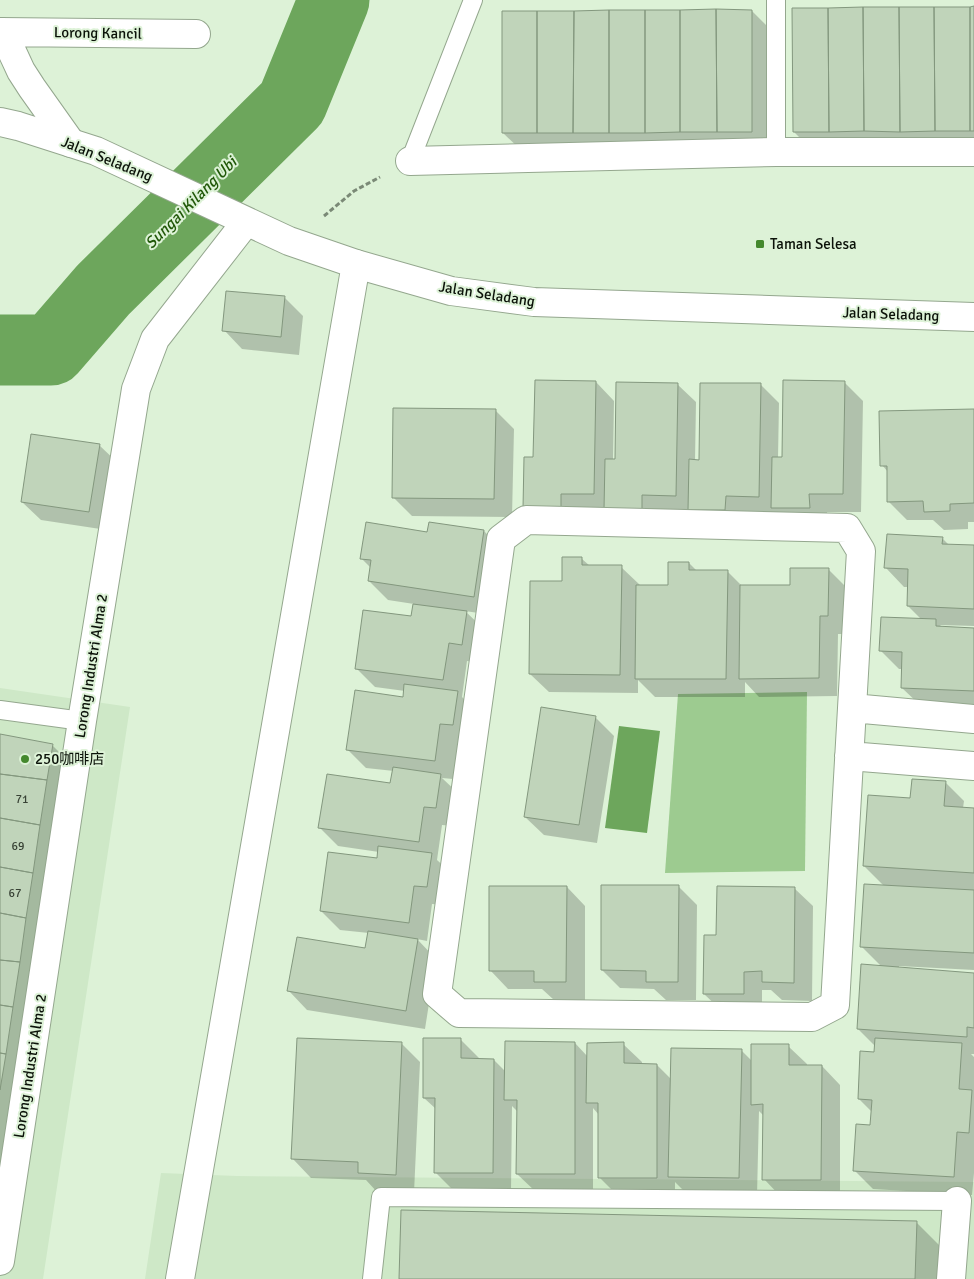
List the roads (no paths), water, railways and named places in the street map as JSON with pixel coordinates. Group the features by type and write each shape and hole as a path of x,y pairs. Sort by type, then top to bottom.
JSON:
{"street":[{"path":"2,32 21,71 32,88 83,147"},
{"name":"Lorong Kancil","path":"2,32 196,34"},
{"name":"Jalan Seladang","path":"0,122 83,147 289,241 356,264 451,291 534,302 969,319"},
{"path":"398,167 776,152 974,152"},
{"name":"Lorong Industri Alma 2","path":"0,1261 82,721 136,389 155,338 246,222"},
{"path":"180,1279 356,264"},
{"path":"526,520 847,528 861,551 852,708 835,1004 812,1017 459,1013 437,994 501,539 526,520"},
{"path":"852,708 974,719"},
{"path":"849,756 974,766"},
{"path":"951,1279 956,1201"}],"lane":[{"path":"398,167 473,0"},
{"path":"776,0 776,152"},
{"path":"0,710 82,721"},
{"path":"372,1279 381,1197 956,1201"}],"waterway":[{"name":"Sungai Kilang Ubi","path":"0,350 51,350 103,290 292,103 334,0"}],"place":[{"name":"Taman Selesa","path":"760,244"},
{"name":"250咖啡店","path":"25,759"}]}
